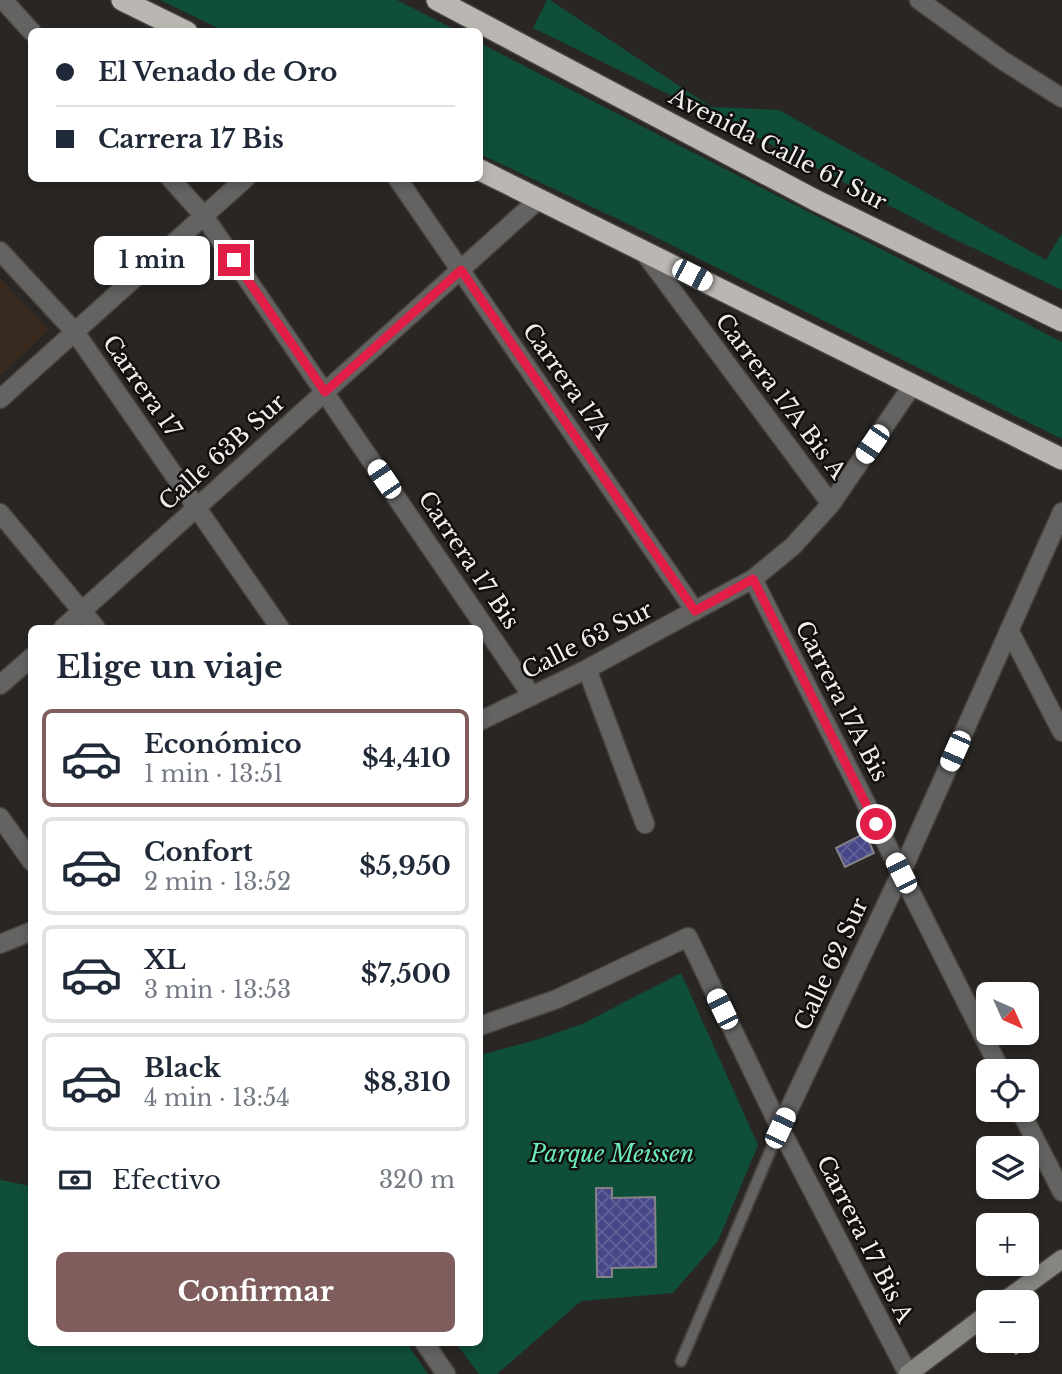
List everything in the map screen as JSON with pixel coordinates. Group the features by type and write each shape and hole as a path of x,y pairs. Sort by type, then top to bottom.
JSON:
{"highway":[{"path":"122,0 179,28"},
{"name":"Avenida Calle 61 Sur","path":"437,0 816,200 1062,321"},
{"path":"483,171 1062,459"}],"street":[{"path":"3,0 28,28"},
{"path":"454,0 473,18"},
{"path":"919,0 1002,60 1062,98"},
{"name":"Carrera 17 Bis","path":"174,182 204,216 532,696"},
{"path":"0,399 242,182"},
{"name":"Carrera 17A","path":"400,182 695,611"},
{"name":"Calle 63B Sur","path":"66,625 540,199"},
{"name":"Carrera 17","path":"0,251 75,332 278,625"},
{"name":"Carrera 17A Bis A","path":"643,251 831,503"},
{"name":"Calle 63 Sur","path":"483,720 587,669 753,579 793,546 831,503 912,386"},
{"name":"Calle 62 Sur","path":"780,1128 901,873 1062,512"},
{"path":"0,513 94,625"},
{"name":"Carrera 17A Bis","path":"753,579 995,1059"},
{"path":"1009,629 1062,732"},
{"path":"0,685 28,660"},
{"path":"587,669 645,824"},
{"path":"0,817 28,856"},
{"path":"0,944 28,933"},
{"name":"Carrera 17 Bis A","path":"483,1025 557,999 688,937 780,1128 908,1374"},
{"path":"1026,1122 1062,1192"},
{"path":"1019,1290 1062,1259"},
{"path":"908,1374 976,1322"},
{"path":"427,1346 446,1374"}],"lane":[{"name":"Calle 62 Sur","path":"681,1361 780,1128"}],"shaded area":[{"path":"0,278 49,330 0,376"}],"green space":[{"path":"160,0 397,0 452,28 218,28"},
{"path":"547,0 711,107 779,110 1046,260 1062,233 1062,290 952,238 762,140 533,28"},
{"path":"483,45 1062,342 1062,439 645,232 483,155"},
{"name":"Parque Meissen","path":"681,973 758,1145 718,1241 673,1293 581,1301 497,1374 479,1374 458,1346 483,1346 483,1054 582,1024"},
{"path":"0,1180 28,1185 28,1346 409,1346 428,1374 0,1374"}],"building":[{"path":"865,833 874,853 845,867 836,848"},
{"path":"596,1188 612,1188 612,1198 655,1197 656,1267 612,1268 612,1277 597,1277"}],"route":[{"path":"234,260 325,392 461,270 695,611 753,579 876,824"}]}
